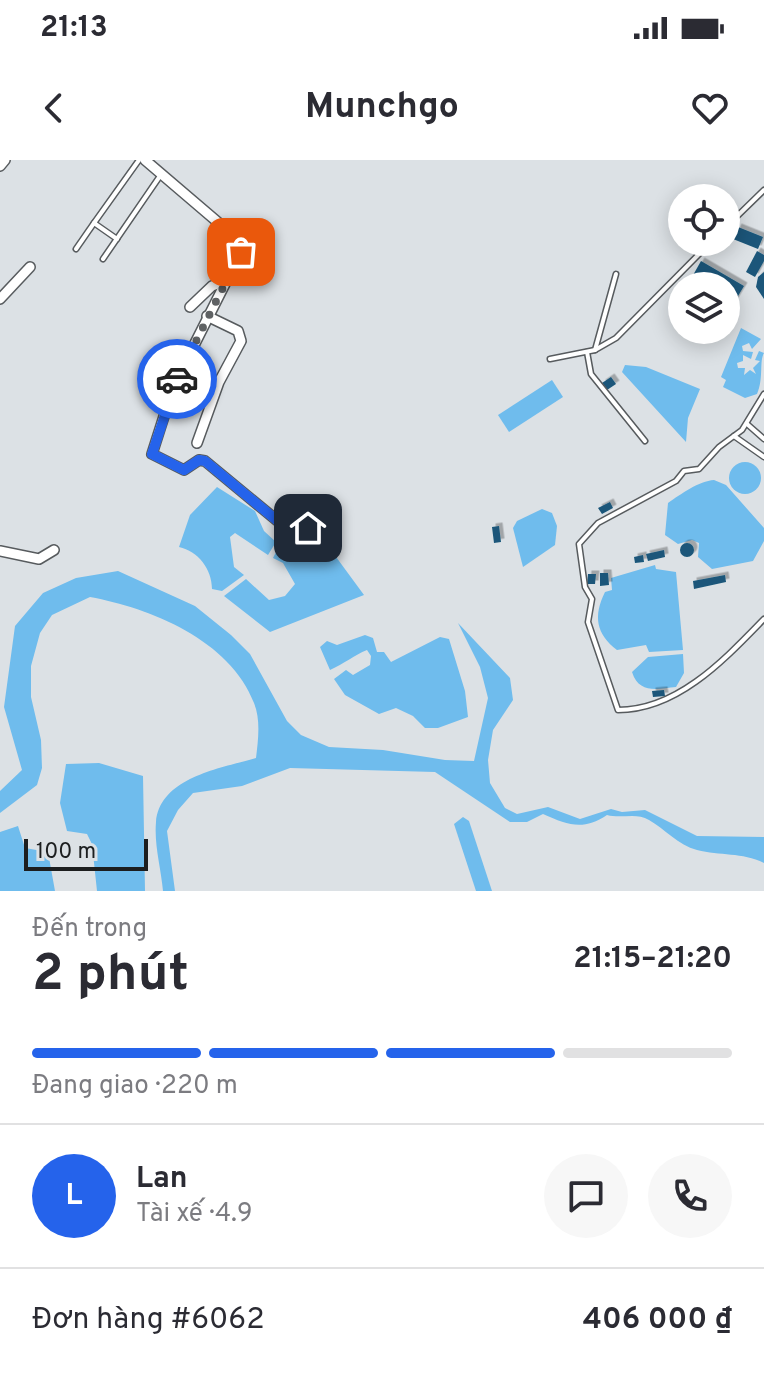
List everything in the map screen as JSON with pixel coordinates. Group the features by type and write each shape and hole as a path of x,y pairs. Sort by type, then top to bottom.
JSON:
{"street":[{"path":"0,166 5,160"},
{"path":"142,160 240,244 238,261 174,385 152,454 184,470 199,460 205,461 286,528 308,528 322,519"},
{"path":"0,299 30,267"},
{"path":"190,307 212,286 225,281"},
{"path":"197,443 219,382 241,341 238,331 207,316"},
{"path":"0,551 39,559 54,550"}],"lane":[{"path":"76,249 142,160"},
{"path":"103,259 160,176"},
{"path":"740,213 764,190"},
{"path":"94,223 117,239"},
{"path":"550,359 595,350 616,338 697,256"},
{"path":"595,350 616,274"},
{"path":"587,352 591,374 645,441"},
{"path":"764,394 747,424 699,469 684,471 676,481 598,523 579,544 585,587 592,599 588,622 617,709 623,711 673,697 711,670 764,619"},
{"path":"747,424 764,439"},
{"path":"734,436 764,457"}],"water":[{"path":"741,328 761,339 752,349 749,343 742,346 743,351 753,352 751,359 743,355 743,361 737,363 738,368 745,368 744,375 750,370 756,374 753,368 760,361 755,360 759,351 764,353 757,394 745,398 723,387 726,380 721,377 734,344 740,344"},
{"path":"625,365 646,367 700,389 688,418 686,442 622,372"},
{"path":"552,380 563,397 509,432 498,415"},
{"path":"745,462 757,466 761,478 757,490 745,494 733,490 729,478 733,466"},
{"path":"714,480 726,485 764,528 764,541 753,561 712,569 698,557 699,543 692,540 678,544 665,535 668,503 696,485"},
{"path":"217,487 255,511 264,531 276,542 268,555 235,533 230,537 234,567 244,575 222,591 212,589 207,568 198,557 179,547 190,515"},
{"path":"542,509 552,513 557,526 555,545 523,567 513,528 517,521"},
{"path":"317,531 364,595 270,632 224,596 246,579 269,600 285,596 295,584 283,563 273,558 281,542"},
{"path":"655,565 656,569 676,572 683,650 649,652 646,645 617,650 605,638 598,617 605,592 612,590 611,578"},
{"path":"118,571 195,606 231,635 250,654 287,721 301,735 329,747 474,761 488,698 480,667 458,623 510,678 513,700 493,730 488,760 490,783 505,808 517,814 548,807 580,819 611,809 622,812 645,810 697,836 764,837 764,863 747,857 690,848 639,816 607,815 590,823 575,825 543,814 527,822 510,822 435,772 290,768 242,786 193,793 178,810 167,831 175,891 163,891 156,822 160,807 169,794 195,777 256,758 258,716 243,681 227,661 186,630 138,609 90,597 52,615 40,633 31,666 31,697 41,740 42,768 37,785 0,813 0,791 22,770 4,707 15,626 43,593 76,578"},
{"path":"365,635 373,638 377,652 384,652 391,662 440,637 449,639 465,691 468,717 438,728 425,728 413,716 396,708 379,714 345,695 334,679 346,670 353,675 370,665 371,656 367,650 330,670 320,647 327,641 337,645"},
{"path":"683,654 684,673 676,687 644,687 635,679 632,672 648,657"},
{"path":"99,763 143,776 145,891 97,891 92,844 87,834 67,831 60,803 66,764"},
{"path":"463,817 469,821 492,891 476,891 454,824"},
{"path":"18,826 25,848 48,852 55,891 0,891 0,832"}],"building":[{"path":"740,228 763,237 758,249 740,242"},
{"path":"757,251 764,255 764,261 755,277 746,272"},
{"path":"701,261 720,272 695,272"},
{"path":"764,272 764,299 756,287 758,277"},
{"path":"611,377 616,384 607,390 602,383"},
{"path":"610,502 613,508 602,514 598,508"},
{"path":"499,526 501,542 494,543 492,527"},
{"path":"687,543 694,550 687,557 680,550"},
{"path":"664,550 665,557 648,561 646,554"},
{"path":"643,555 644,562 635,563 634,557"},
{"path":"600,573 608,573 609,585 600,586"},
{"path":"588,574 596,574 595,584 587,584"},
{"path":"725,575 726,582 694,589 693,581"},
{"path":"664,690 665,696 653,697 652,691"}],"way so far":[{"path":"177,379 241,252"}],"route":[{"path":"177,379 153,442 153,456 184,470 199,460 205,461 286,528 308,528"}]}
